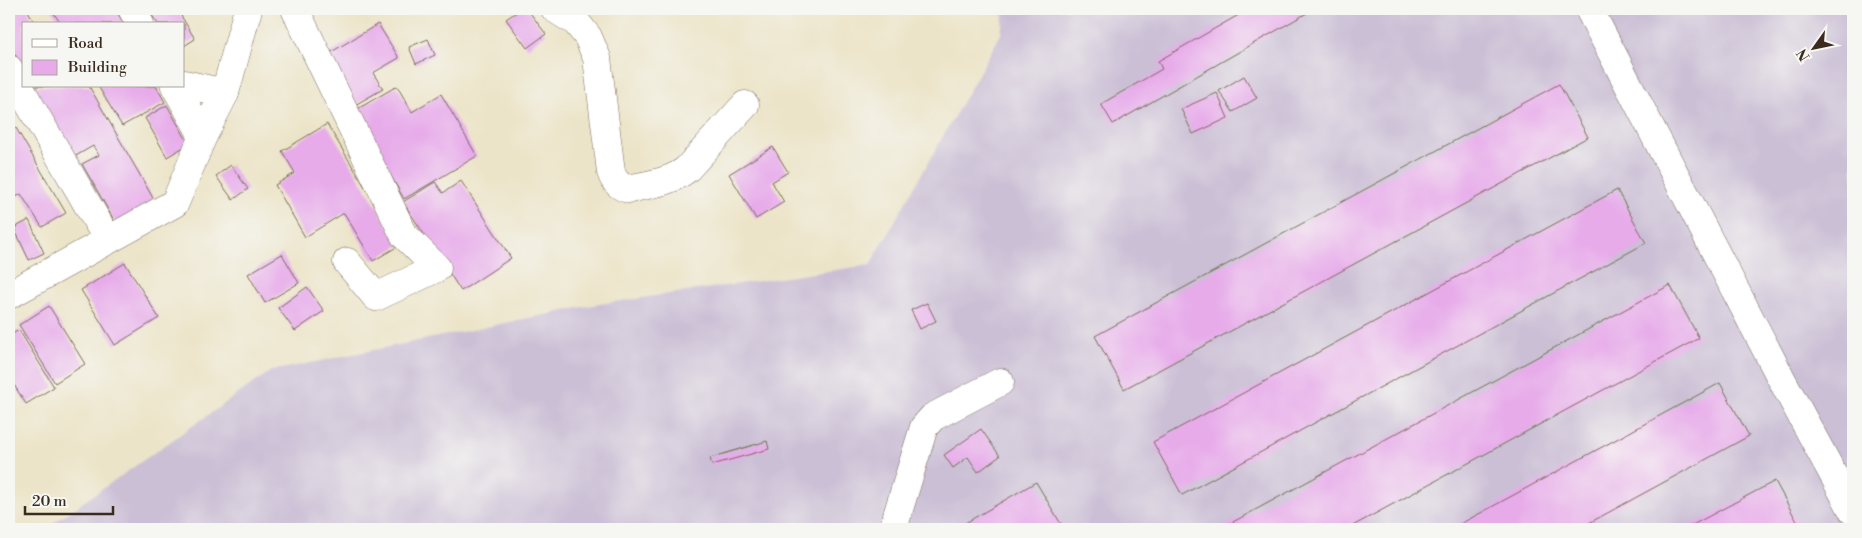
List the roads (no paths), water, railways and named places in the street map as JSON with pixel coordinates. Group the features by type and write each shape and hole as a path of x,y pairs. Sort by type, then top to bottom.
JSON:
{"street":[{"path":"132,9 139,22"},
{"path":"9,295 175,203 203,136 225,93 248,9"},
{"path":"295,9 404,234 437,268 376,297 347,262"},
{"path":"555,9 576,22 588,37 597,58 611,172 613,179 624,188 629,189 668,180 688,169 745,105"},
{"path":"1589,9 1782,380 1853,512"},
{"path":"9,70 108,240"},
{"path":"185,84 225,93"},
{"path":"176,88 203,136"},
{"path":"893,529 924,427 933,417 1000,382"}]}
